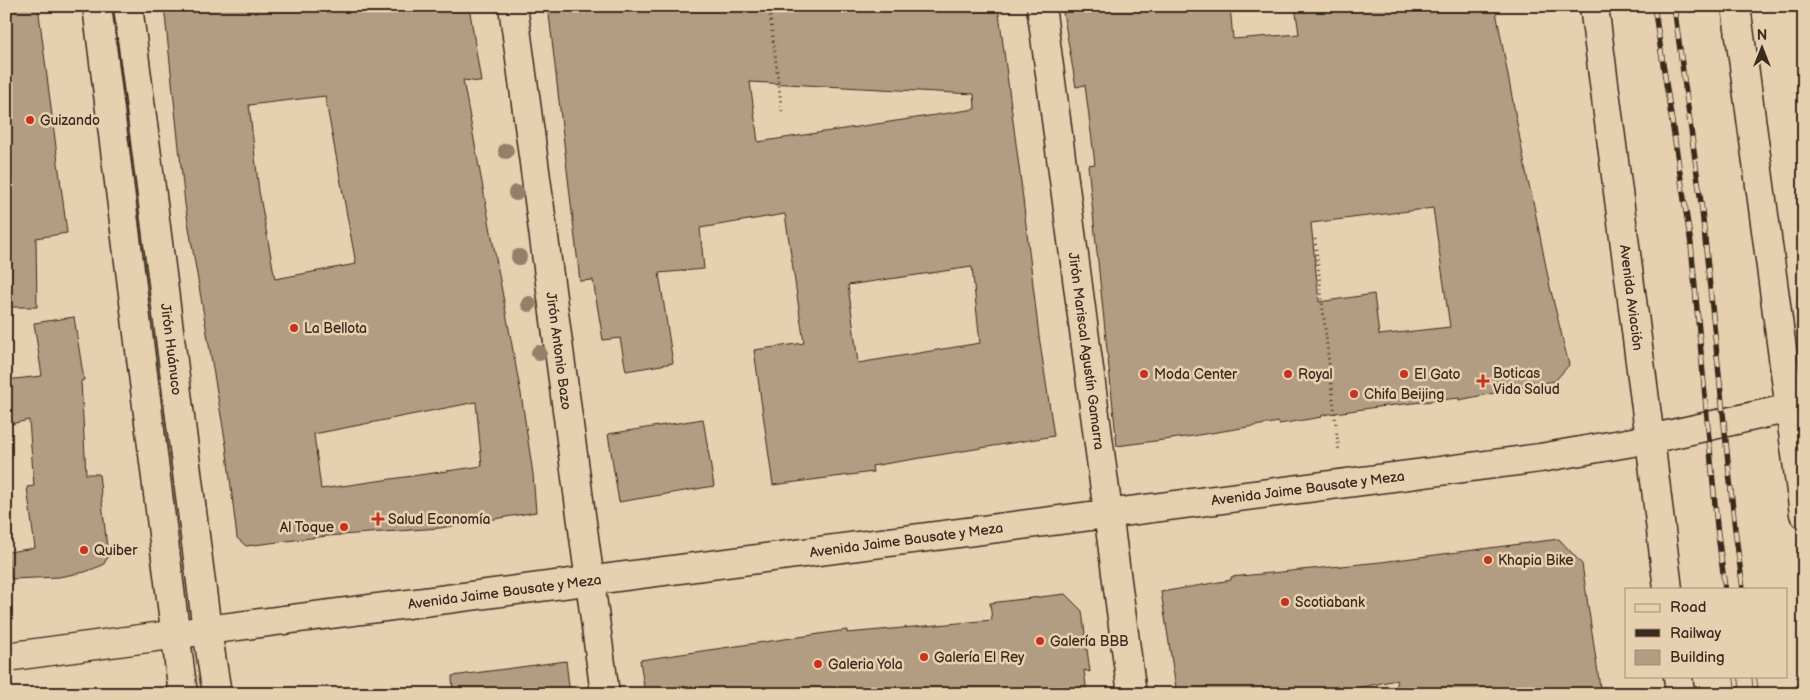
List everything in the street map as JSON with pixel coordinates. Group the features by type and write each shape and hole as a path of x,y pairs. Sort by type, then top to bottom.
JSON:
{"street":[{"path":"97,6 183,694"},
{"name":"Jirón Huánuco","path":"128,6 207,630 217,694"},
{"name":"Jirón Antonio Bazo","path":"513,6 605,694"},
{"name":"Jirón Mariscal Agustín Gamarra","path":"1041,6 1132,694"},
{"name":"Avenida Aviación","path":"1594,6 1668,588"},
{"path":"1736,6 1796,406 1804,514"},
{"name":"Avenida Jaime Bausate y Meza","path":"6,658 207,630 1540,458 1650,439 1796,406"},
{"path":"1678,678 1680,694"}],"path":[{"path":"769,6 782,111"},
{"path":"1316,239 1343,484"}],"building":[{"name":"Guizando","path":"6,6 38,6 67,233 36,238 37,307 10,307 10,241 6,242"},
{"path":"164,6 469,6 481,82 463,80 521,394 533,474 536,512 440,528 327,536 246,546 237,538 226,445 185,204","holes":["325,96 356,264 275,279 259,191 249,105","476,402 482,466 321,489 314,434"]},
{"path":"548,6 998,6 1039,336 1054,436 872,466 873,472 773,485 754,350 804,343 785,214 700,228 704,269 659,273 673,363 626,371 620,338 603,340 593,280 580,281","holes":["750,82 974,94 975,109 758,142","972,267 980,343 858,363 848,285"]},
{"path":"1062,6 1230,6 1233,39 1299,34 1295,6 1495,6 1528,182 1569,365 1555,381 1459,400 1459,398 1377,407 1322,415 1322,417 1279,424 1279,422 1117,446 1088,165 1095,164 1085,85 1076,87","holes":["1433,208 1450,327 1379,335 1374,294 1319,302 1311,223"]},
{"path":"74,317 84,380 81,381 86,474 99,474 108,557 103,565 85,572 59,577 11,579 8,552 35,548 27,487 34,486 29,420 6,425 6,380 42,376 34,323"},
{"path":"703,419 714,486 619,502 608,434"},
{"path":"1559,539 1582,564 1601,694 1398,694 1396,680 1329,694 1177,694 1161,592 1231,580 1231,577 1381,562"},
{"path":"1065,594 1082,611 1090,672 1084,670 1087,694 645,694 640,660 847,630 847,633 992,620 990,603"},
{"path":"566,661 570,694 453,694 452,676"}],"railway":[{"path":"1654,6 1691,244 1717,526 1725,588"},
{"path":"1674,6 1702,210 1743,588"},
{"path":"1736,678 1738,694"},
{"path":"1754,678 1756,694"}],"place":[{"name":"Guizando","path":"30,120"},
{"name":"La Bellota","path":"294,328"},
{"name":"Moda Center","path":"1144,374"},
{"name":"Royal","path":"1288,374"},
{"name":"El Gato","path":"1404,374"},
{"name":"Boticas Vida Salud","path":"1483,381"},
{"name":"Chifa Beijing","path":"1354,394"},
{"name":"Salud Economía","path":"378,519"},
{"name":"Al Toque","path":"344,527"},
{"name":"Quiber","path":"84,550"},
{"name":"Khapia Bike","path":"1488,560"},
{"name":"Scotiabank","path":"1285,602"},
{"name":"Galería BBB","path":"1040,641"},
{"name":"Galería El Rey","path":"924,657"},
{"name":"Galeria Yola","path":"818,664"}]}
